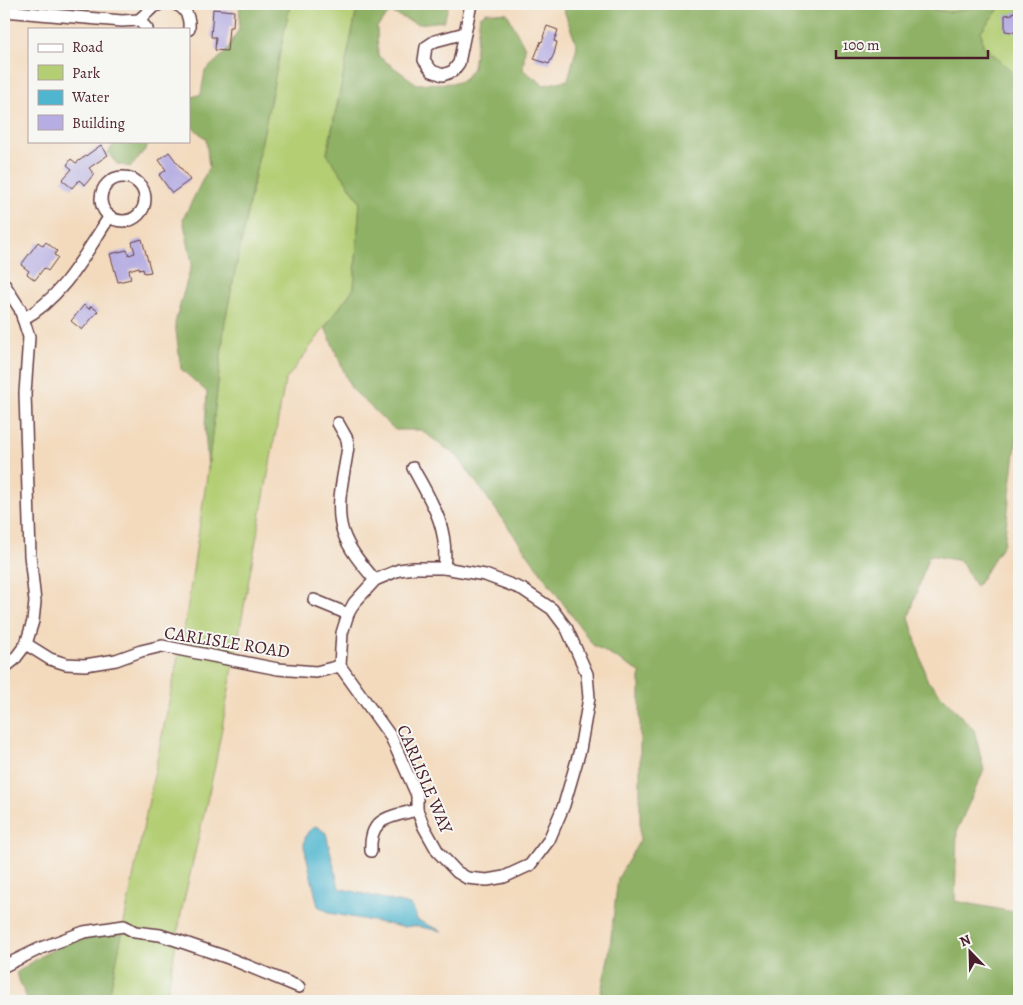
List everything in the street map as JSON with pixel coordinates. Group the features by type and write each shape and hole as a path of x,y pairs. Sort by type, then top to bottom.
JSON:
{"street":[{"path":"4,11 122,20 143,25 153,7 160,4"},
{"path":"175,4 180,6 188,15 189,28"},
{"path":"465,33 471,4"},
{"path":"23,319 36,312 55,295 110,216"},
{"path":"4,284 20,309 29,337 25,393 30,555 35,602 34,621 26,644 14,660 4,668"},
{"path":"338,422 347,439 348,446 340,506 342,528 356,556 376,580"},
{"path":"413,468 441,523 446,545 444,568"},
{"name":"CARLISLE WAY","path":"414,568 444,568 485,576 522,589 552,609 567,629 587,674 589,698 580,750 564,805 549,840 530,865 504,877 488,880 467,878 458,872 438,852 424,827 418,810 416,795 391,737 340,666 342,633 348,614 354,603 376,580 399,570 414,568"},
{"path":"314,600 348,614"},
{"name":"CARLISLE ROAD","path":"26,644 50,659 66,664 86,665 116,660 162,646 278,669 316,672 340,666"},
{"path":"371,851 370,838 372,830 378,824 388,818 418,810"},
{"path":"4,966 41,948 84,932 124,926 134,932 160,935 226,957 299,986"}],"green space":[{"path":"240,4 290,4 225,321 208,469 205,428 207,392 181,369 175,323 192,263 183,219 209,167 206,139 190,125 190,98 201,94 205,71 226,52 239,29"},
{"path":"290,4 358,4 327,153 360,201 354,288 285,381 215,766 181,913 166,1001 108,1001 186,618 208,469 225,321"},
{"path":"358,4 449,4 444,21 417,24 390,12 377,27 378,56 417,84 455,83 464,80 473,68 480,16 487,12 507,13 525,48 523,70 544,85 568,80 577,46 562,5 564,4 923,4 933,10 951,12 983,4 1003,4 981,31 983,45 1014,73 1019,71 1019,420 1004,543 976,587 961,561 929,555 909,617 927,680 974,730 984,770 957,830 955,901 1019,913 1019,1001 599,1001 609,954 618,878 640,840 640,672 593,645 458,457 421,430 395,430 351,388 325,327 354,288 360,201 327,154"},
{"path":"923,4 983,4 969,10 953,12 937,10"},
{"path":"1003,4 1019,4 1019,71 1014,73 983,45 981,31"},
{"path":"115,142 151,142 131,167 117,164 108,153"},
{"path":"124,926 108,1001 28,1001 16,973 43,955 67,943"}],"water":[{"path":"316,826 326,833 339,888 410,905 415,912 417,920 442,931 415,926 403,927 330,913 318,906 304,846 307,834"}],"building":[{"path":"213,9 234,11 233,27 229,27 227,51 215,50 216,37 211,37"},
{"path":"1013,12 1019,12 1019,33 1005,31 1005,15 1013,14"},
{"path":"547,26 558,30 554,41 557,42 554,54 549,64 534,59"},
{"path":"101,145 108,155 89,168 94,174 85,185 79,180 72,188 62,180 72,169 67,165 71,159 76,163"},
{"path":"169,152 190,180 172,193 159,175 166,170 159,160"},
{"path":"142,239 151,272 144,273 143,269 140,270 139,267 129,270 131,279 118,282 110,254 127,250 129,255 135,253 132,242"},
{"path":"38,242 43,246 46,242 57,251 54,255 58,257 48,271 44,268 35,280 27,274 29,271 21,265"},
{"path":"84,305 89,309 91,306 98,311 82,330 71,321"}]}
